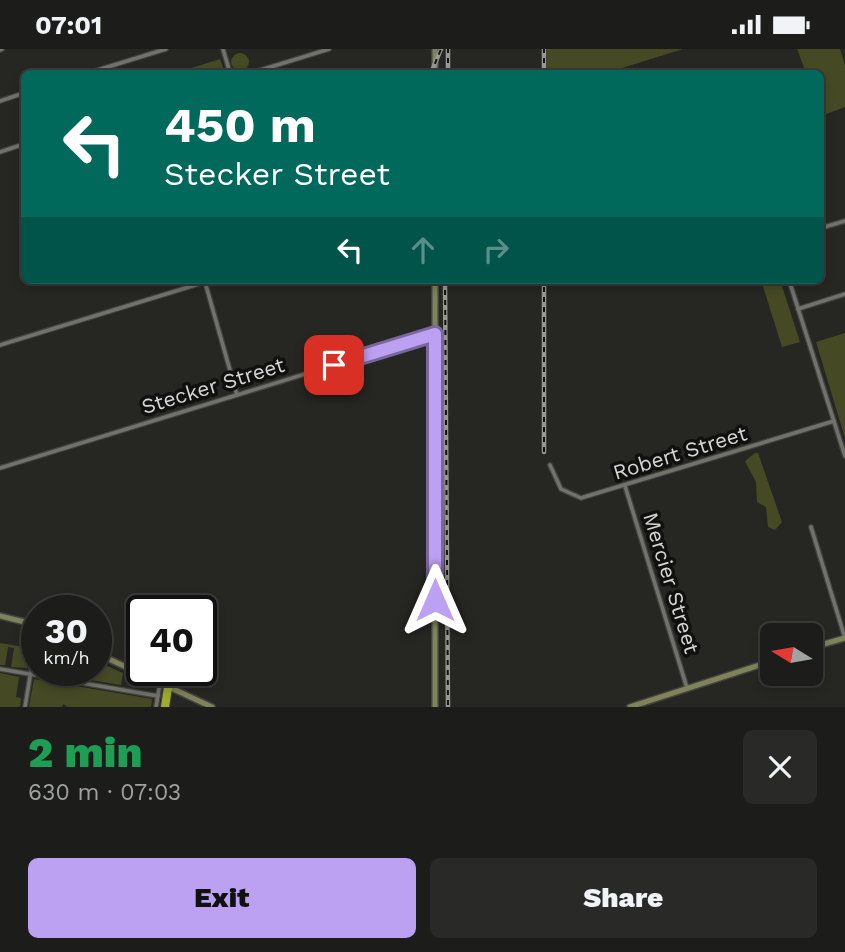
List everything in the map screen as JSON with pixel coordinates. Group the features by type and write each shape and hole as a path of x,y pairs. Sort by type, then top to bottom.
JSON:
{"highway":[{"path":"164,686 165,707"}],"street":[{"path":"98,70 166,49"},
{"path":"223,49 229,70"},
{"path":"261,70 330,49"},
{"path":"435,49 435,70"},
{"path":"0,101 21,94"},
{"path":"0,152 21,145"},
{"path":"824,227 845,221"},
{"path":"0,345 194,284"},
{"path":"205,284 237,395"},
{"path":"435,284 435,707"},
{"path":"790,284 845,456"},
{"path":"798,309 845,294"},
{"name":"Stecker Street","path":"0,468 435,334"},
{"name":"Robert Street","path":"550,465 558,485 575,497 625,486 834,421"},
{"name":"Mercier Street","path":"625,486 687,688"},
{"path":"811,527 845,638 823,644"},
{"path":"0,616 21,621"},
{"path":"630,707 760,665"},
{"path":"0,669 21,672"},
{"path":"25,707 28,686"},
{"path":"100,686 158,696"},
{"path":"156,707 163,686"},
{"path":"166,686 212,707"}],"green space":[{"path":"547,49 683,49 616,70 547,70"},
{"path":"797,49 840,49 845,65 845,107 824,115 824,70 805,70"},
{"path":"236,53 244,53 249,58 249,66 246,70 234,70 231,66 231,58"},
{"path":"220,59 224,70 185,70"},
{"path":"762,284 781,284 800,342 782,347"},
{"path":"845,333 845,438 816,342"},
{"path":"758,453 782,522 775,530 768,527 766,507 757,502 756,482 745,461"},
{"path":"0,643 21,646 21,668 11,667 14,648 8,647 5,665 0,665"},
{"path":"112,668 123,673 121,685 112,684"},
{"path":"0,673 19,677 16,697 21,698 20,707 0,707"},
{"path":"33,686 75,686 152,699 151,707 68,707 63,704 62,707 29,707"}],"railway":[{"path":"432,70 441,49"},
{"path":"448,49 448,70"},
{"path":"544,49 544,70"},
{"path":"445,284 448,707"},
{"path":"544,284 544,452"}],"route":[{"path":"334,365 435,334 435,600"}]}
